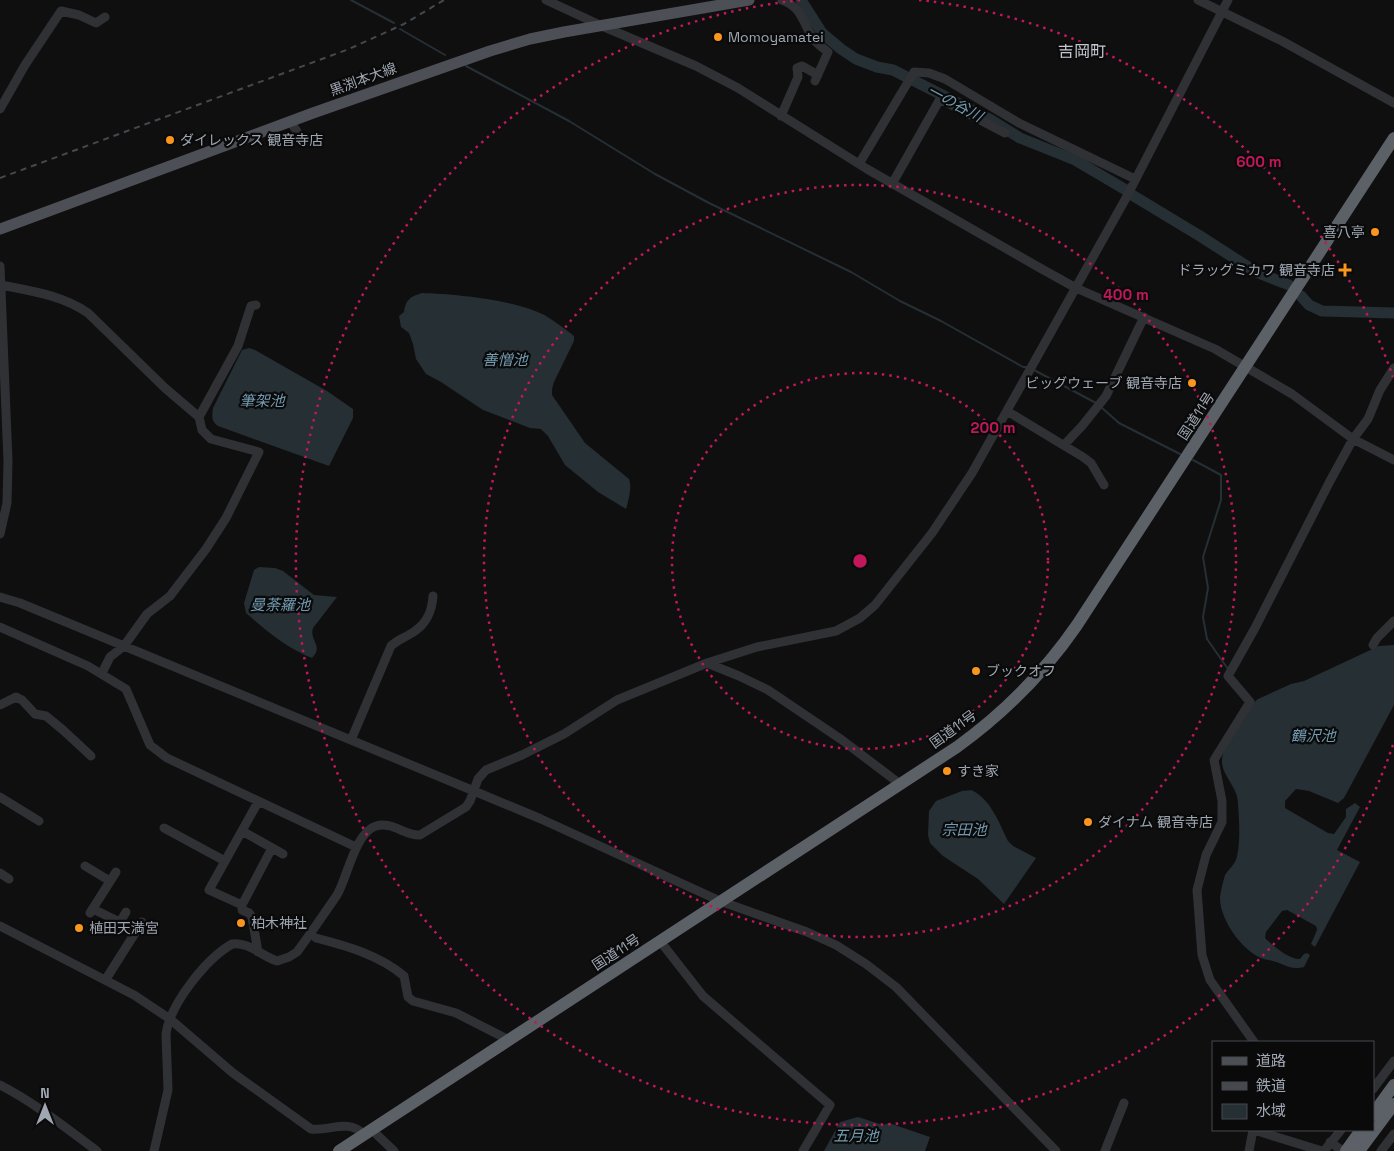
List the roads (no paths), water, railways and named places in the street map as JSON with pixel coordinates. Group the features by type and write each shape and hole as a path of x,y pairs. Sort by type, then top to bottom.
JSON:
{"highway":[{"name":"国道11号","path":"339,1151 900,784 977,732 1017,697 1049,663 1086,612 1394,138"},
{"path":"1374,1113 1394,1085"},
{"path":"1374,1131 1394,1104"},
{"path":"1343,1150 1360,1131"},
{"path":"1359,1151 1374,1131"}],"main road":[{"name":"黒渕本大線","path":"0,229 466,58 530,39 749,0"}],"street":[{"path":"546,0 696,66 738,88 892,184 1076,288 1215,349 1292,394 1353,439 1394,460"},
{"path":"782,0 790,3 802,15 816,41 828,52 816,78 802,66 797,68 798,77 782,116"},
{"path":"1198,0 1282,41 1394,103"},
{"path":"154,1151 168,1090 166,1034 170,1019 180,1000 208,963 228,946 236,943 278,961 298,952 338,893 356,848 370,829 375,826 388,825 420,835 466,807 478,779 486,770 564,734 625,696 707,663 758,647 836,631 860,618 875,605 932,533 972,472 1076,288 1228,0"},
{"path":"0,109 25,65 61,11 79,15 96,23 106,17"},
{"path":"859,164 914,72 945,79 1019,123 1135,179"},
{"path":"892,184 940,99 1005,133"},
{"path":"290,121 304,142"},
{"path":"0,266 8,461 7,503 0,534"},
{"path":"1,285 39,292 76,305 88,313 165,388 199,417 202,430 211,439 259,452 226,518 206,549 170,596 147,614 124,646 110,657 102,673"},
{"path":"199,417 238,346 251,306 256,305"},
{"path":"1064,445 1106,396 1144,317"},
{"path":"1253,1041 1210,980 1206,970 1202,955 1197,890 1206,855 1222,822 1222,801 1214,760 1250,702 1228,676 1259,620 1330,481 1353,439 1368,419 1380,390 1394,368"},
{"path":"1007,411 1090,463 1104,485"},
{"path":"351,740 390,646 425,623 432,610 433,596"},
{"path":"0,597 20,603 541,819 720,901 822,939 852,955 881,975 929,1020 1056,1151"},
{"path":"1374,645 1377,638 1394,621"},
{"path":"0,627 102,673 126,689 150,745 167,758 356,848"},
{"path":"707,663 768,690 842,740 900,784"},
{"path":"0,704 16,697 22,700 35,714 46,716 91,756"},
{"path":"0,797 39,821"},
{"path":"242,905 209,890 258,802"},
{"path":"164,828 225,861"},
{"path":"242,831 283,854"},
{"path":"258,952 252,917 249,913 242,910 242,905 272,848"},
{"path":"85,866 110,881"},
{"path":"116,872 91,911 136,930"},
{"path":"0,873 9,879"},
{"path":"120,922 126,912"},
{"path":"106,979 142,922"},
{"path":"0,926 134,995 170,1019 233,1073 311,1129 350,1125 368,1132 394,1151"},
{"path":"316,938 349,947 390,966 404,976 408,997 413,1001 456,1013 509,1040"},
{"path":"660,941 703,996 830,1105 803,1151"},
{"path":"1374,1088 1394,1062"},
{"path":"0,1085 14,1092 97,1151"},
{"path":"1104,1151 1124,1103"},
{"path":"1249,1151 1254,1131"},
{"path":"1257,1131 1323,1151 1339,1131"},
{"path":"1381,1151 1394,1134"},
{"path":"1330,1142 1343,1150"}],"water":[{"name":"善憎池","path":"422,293 468,296 534,310 557,323 574,336 574,341 554,382 552,395 585,443 629,479 630,490 626,509 598,492 565,465 548,436 541,429 530,428 483,410 426,374 416,359 409,333 401,327 399,316 404,312 409,299"},
{"name":"筆架池","path":"249,348 327,391 353,409 353,418 329,466 218,426 214,422 212,416 213,408 242,350"},
{"name":"曼荼羅池","path":"259,567 275,568 283,571 314,595 337,597 313,628 312,632 317,650 312,658 286,644 246,613 244,603 254,570"},
{"name":"鶴沢池","path":"1394,645 1394,705 1344,798 1338,803 1309,791 1296,789 1285,801 1285,808 1328,833 1334,834 1346,817 1346,809 1355,803 1360,807 1337,850 1360,862 1315,947 1311,944 1317,930 1316,926 1287,910 1282,911 1266,932 1265,938 1286,955 1300,959 1304,954 1310,955 1304,967 1289,967 1260,957 1251,952 1235,936 1224,916 1221,906 1220,897 1225,875 1236,860 1239,847 1237,797 1223,767 1224,752 1251,705 1258,699 1291,684 1304,681 1379,646"},
{"name":"宗田池","path":"971,790 989,805 1008,841 1013,846 1036,858 1004,904 978,879 943,856 930,843 928,835 929,811 936,801 962,791"},
{"name":"五月池","path":"858,1117 883,1125 889,1123 930,1137 925,1151 824,1151 840,1122"}],"waterway":[{"path":"351,0 394,23"},
{"name":"一の谷川","path":"801,0 822,33 856,59 877,67 893,70 991,120 1020,138 1075,160 1126,190"},
{"path":"400,29 445,55"},
{"path":"466,66 569,121 655,174 709,203 851,272 900,301 941,321 1023,367 1027,367"},
{"name":"一の谷川","path":"1132,195 1256,272 1289,285"},
{"name":"一の谷川","path":"1301,296 1309,305 1322,311 1394,313"},
{"path":"1034,370 1096,403"},
{"path":"1101,407 1119,423 1180,454"},
{"path":"1193,460 1221,475 1221,500 1203,557 1208,588 1203,617 1207,639 1228,669"}],"railway":[{"path":"0,178 349,49 404,24 444,0"}],"place":[{"name":"Momoyamatei","path":"718,37"},
{"name":"ダイレックス 観音寺店","path":"170,140"},
{"name":"喜八亭","path":"1375,232"},
{"name":"ドラッグミカワ 観音寺店","path":"1345,270"},
{"name":"ビッグウェーブ 観音寺店","path":"1192,383"},
{"name":"ブックオフ","path":"976,671"},
{"name":"すき家","path":"947,771"},
{"name":"ダイナム 観音寺店","path":"1088,822"},
{"name":"柏木神社","path":"241,923"},
{"name":"植田天満宮","path":"79,928"}],"district":[{"name":"吉岡町","path":"1082,51"}]}
